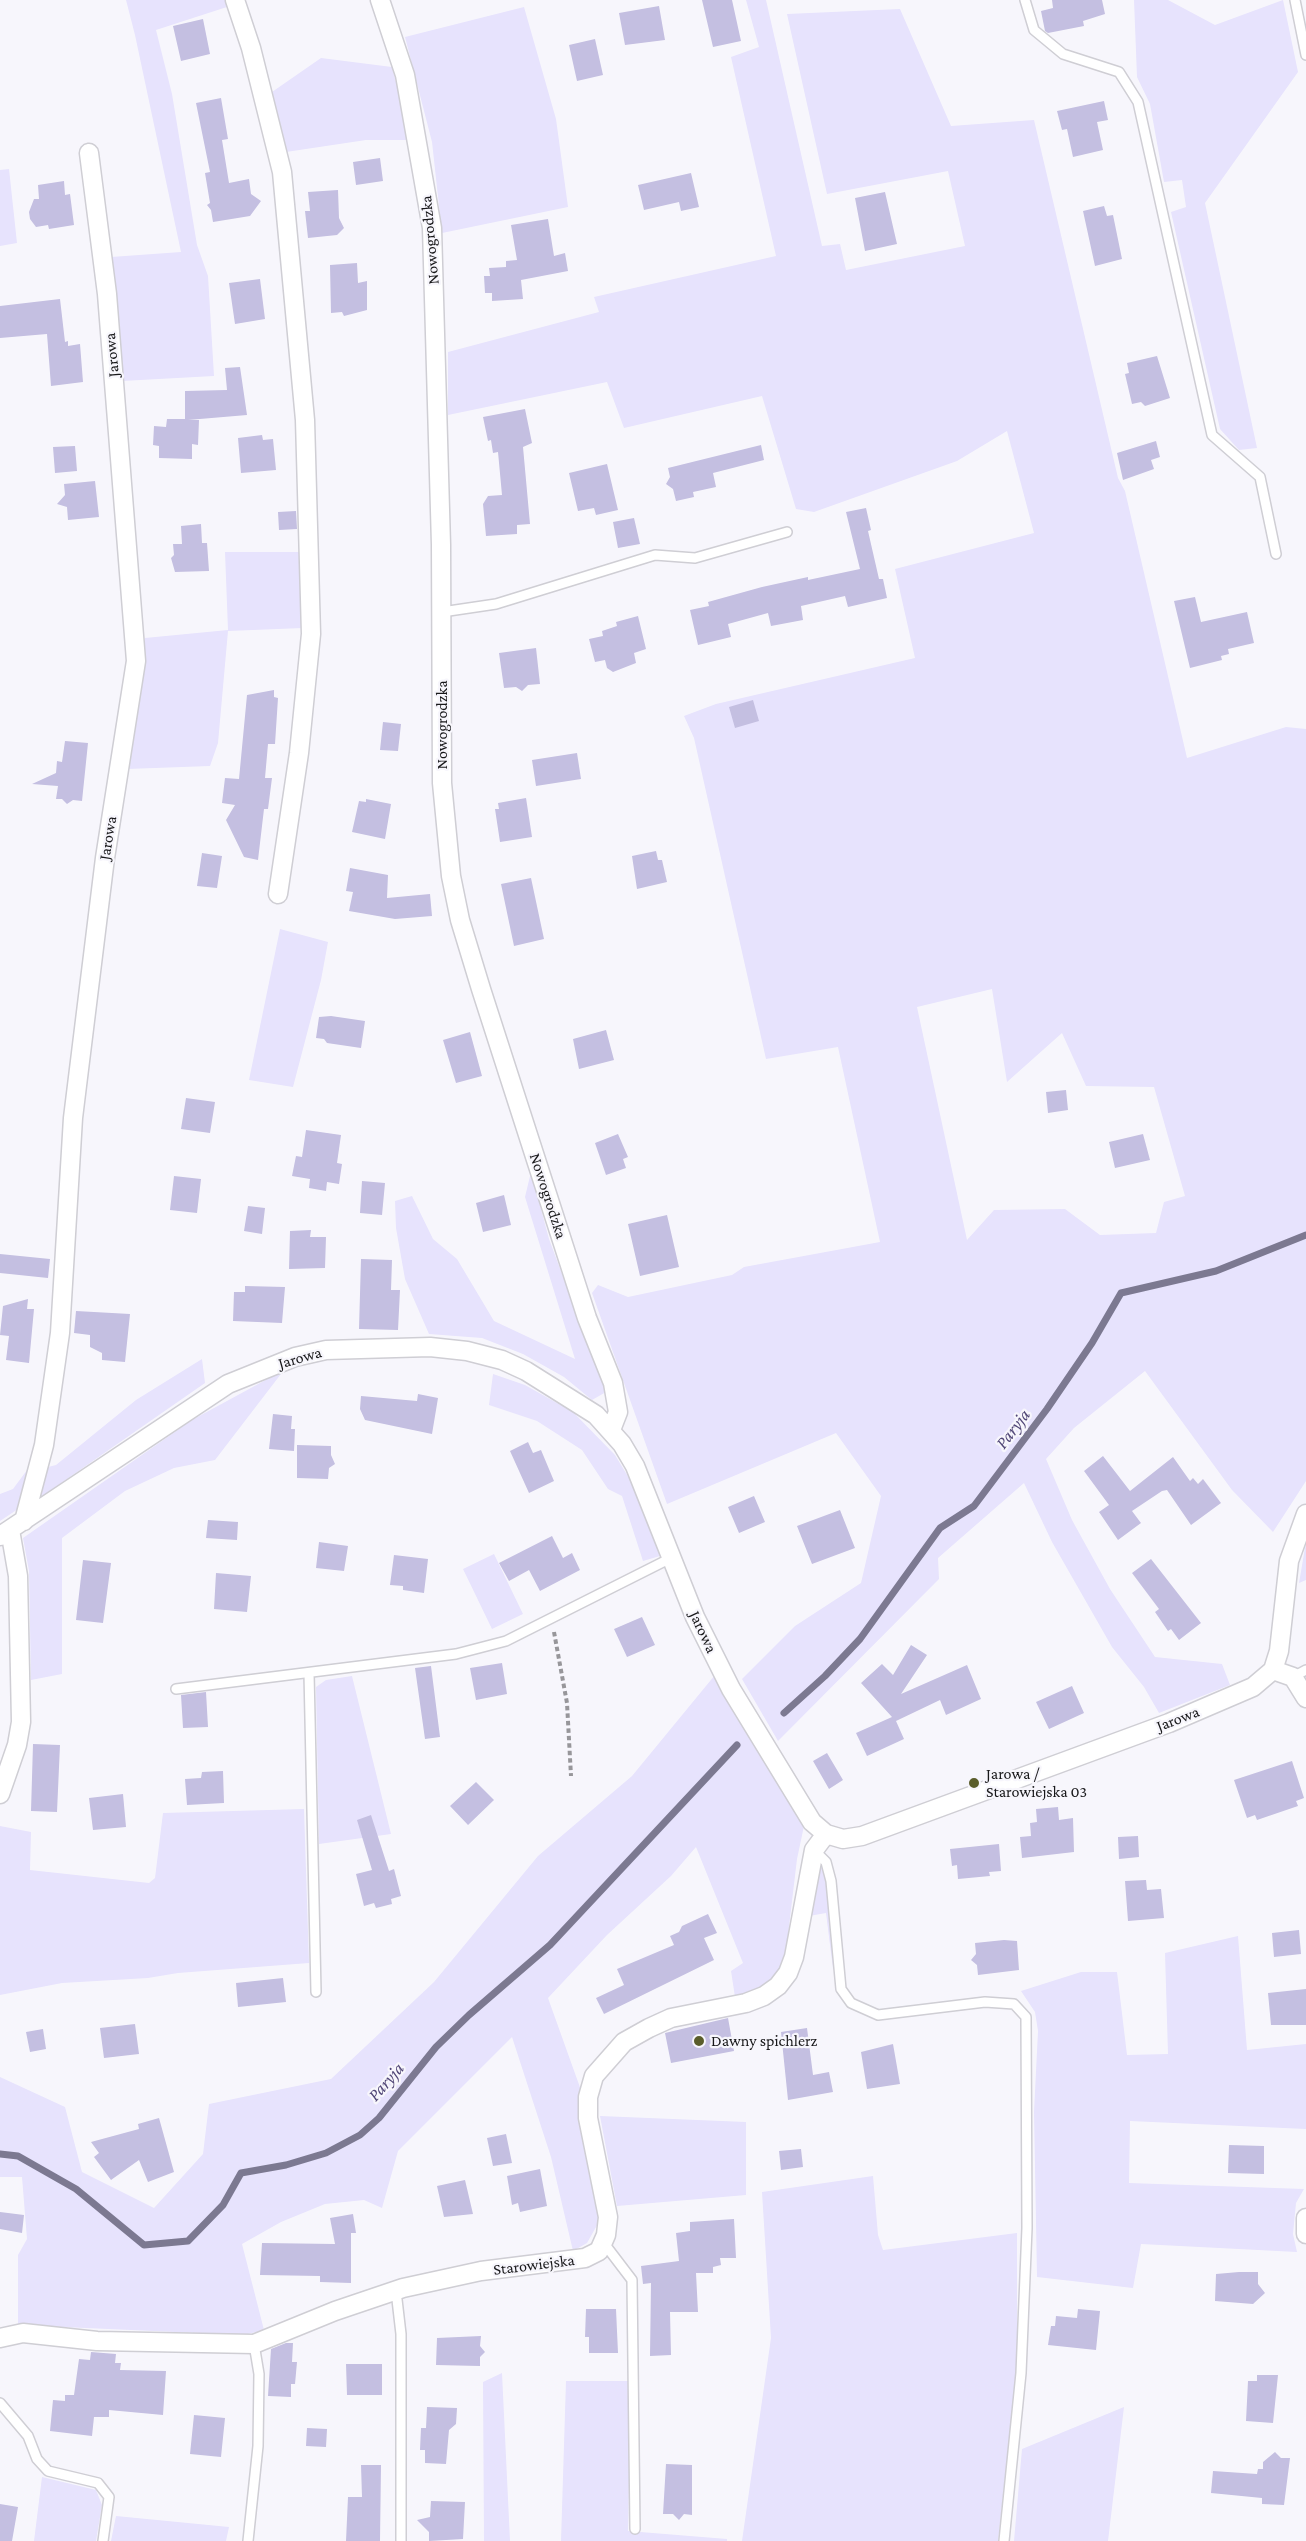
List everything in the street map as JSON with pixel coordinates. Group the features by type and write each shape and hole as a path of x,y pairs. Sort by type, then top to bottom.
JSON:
{"street":[{"path":"235,0 250,48 282,172 305,420 310,634 299,753 278,894"},
{"name":"Nowogrodzka","path":"380,0 405,75 432,228 442,612 441,783 445,833 460,920 587,1318 612,1383 618,1412 611,1430"},
{"name":"Jarowa","path":"12,1529 44,1445 60,1333 73,1118 103,870 136,661 107,294 89,153"},
{"name":"Jarowa","path":"12,1529 228,1384 295,1357 326,1350 430,1347 484,1354 526,1371 596,1415 611,1430 634,1466 695,1617 731,1689 797,1801 812,1822 826,1834 843,1839 862,1836 1168,1723 1253,1688 1273,1670"},
{"path":"1306,1514 1288,1561 1279,1651 1273,1670 1300,1673 1306,1698"},
{"path":"0,1794 17,1744 21,1722 18,1576 12,1529"},
{"path":"603,2242 608,2217 588,2118 588,2097 594,2076 624,2042 649,2028 671,2018 746,2002 764,1996 778,1986 788,1974 794,1957 814,1850 826,1834"},
{"path":"1306,2218 1306,2234"},
{"name":"Starowiejska","path":"0,2338 23,2333 97,2341 254,2344 302,2323 396,2291 480,2271 585,2258 598,2251 603,2242"}],"lane":[{"path":"1025,0 1034,30 1063,54 1119,72 1138,102 1212,435 1260,477 1276,554"},
{"path":"1294,0 1306,55"},
{"path":"442,612 496,604 655,555 695,558 787,532"},
{"path":"176,1689 456,1654 506,1641 671,1558"},
{"path":"309,1673 316,1992"},
{"path":"814,1850 826,1862 829,1872 841,1989 850,2003 878,2014 985,2002 1014,2004 1026,2017 1027,2217 1021,2373 1004,2541"},
{"path":"603,2242 632,2280 635,2529"},
{"path":"396,2291 401,2334 401,2541"},
{"path":"248,2541 258,2446 259,2374 254,2344"},
{"path":"0,2403 28,2436 37,2459 48,2471 98,2483 109,2497 103,2541"}],"path":[{"path":"553,1629 567,1703 571,1776"}],"shaded area":[{"path":"126,0 228,0 230,6 156,30 172,94 197,245 208,276 214,376 122,381 111,257 181,252"},
{"path":"746,0 766,0 822,246 840,244 846,270 965,246 948,171 827,194 787,14 900,9 951,126 1034,120 1118,478 1125,491 1187,758 1286,727 1306,729 1306,1481 1273,1532 1232,1490 1145,1371 1074,1428 1046,1459 1072,1520 1110,1589 1155,1657 1222,1664 1230,1685 1159,1713 1144,1687 1112,1647 1052,1542 1024,1483 938,1558 939,1579 778,1741 742,1679 795,1626 861,1583 881,1496 836,1433 667,1504 592,1293 598,1285 628,1297 732,1275 744,1267 880,1242 838,1047 766,1059 694,738 684,716 716,704 915,658 895,569 1034,533 1007,431 957,461 814,512 796,509 762,396 624,428 607,382 448,415 448,352 599,312 594,297 776,256 731,57 759,47","holes":["992,989 1007,1082 1062,1033 1086,1086 1154,1087 1185,1196 1164,1202 1156,1233 1100,1235 1065,1209 994,1210 967,1240 917,1007"]},
{"path":"1134,0 1168,0 1215,25 1283,0 1298,72 1205,203 1257,448 1239,450 1220,429 1171,212 1186,207 1182,180 1164,182 1150,104 1137,77"},
{"path":"524,7 556,119 568,207 442,233 432,142 405,37"},
{"path":"321,58 392,67 411,140 366,140 286,152 272,92"},
{"path":"9,169 17,243 0,246 0,170"},
{"path":"225,552 299,552 303,628 228,631 218,743 210,766 127,769 145,638 228,630"},
{"path":"280,929 328,942 321,980 293,1087 249,1080"},
{"path":"531,1172 549,1239 606,1392 592,1400 564,1377 523,1354 482,1338 429,1334 405,1279 396,1228 395,1201 412,1196 433,1239 457,1259 494,1321 575,1359 525,1197"},
{"path":"202,1359 205,1383 41,1497 48,1467 56,1465 136,1400"},
{"path":"284,1370 215,1460 174,1468 125,1491 62,1538 62,1674 31,1680 29,1571 23,1538 192,1420"},
{"path":"493,1374 525,1385 573,1412 615,1455 635,1488 660,1556 643,1561 622,1496 608,1489 582,1450 537,1421 489,1405"},
{"path":"30,1466 21,1507 0,1521 0,1494 13,1489"},
{"path":"1306,1545 1306,1580 1299,1583 1305,1548"},
{"path":"494,1554 523,1614 492,1629 463,1569"},
{"path":"715,1675 804,1826 797,1859 785,1960 769,1983 735,1997 731,1971 743,1963 696,1847 671,1876 607,1935 548,1998 582,2093 600,2220 587,2243 573,2251 551,2157 512,2037 398,2151 382,2208 364,2200 325,2204 281,2222 242,2244 264,2330 244,2335 18,2325 18,2255 27,2239 22,2177 0,2177 0,2077 65,2107 82,2172 154,2208 203,2154 209,2104 331,2079 434,1982 538,1856 632,1776"},
{"path":"352,1676 391,1834 319,1844 316,1687 326,1680"},
{"path":"304,1809 309,1963 178,1973 148,1978 62,1983 0,1995 0,1826 31,1832 30,1870 149,1883 155,1878 163,1813"},
{"path":"819,1864 823,1869 831,1907 833,1969 826,1913 809,1916"},
{"path":"1238,1936 1247,2050 1306,2044 1306,2129 1130,2121 1129,2183 1304,2189 1296,2203 1293,2234 1297,2252 1141,2244 1133,2288 1037,2277 1034,2112 1038,2031 1035,2012 1021,1991 1081,1972 1117,1972 1127,2055 1168,2054 1165,1953"},
{"path":"600,2116 746,2122 746,2195 617,2206"},
{"path":"873,2176 878,2235 883,2250 1017,2233 1017,2367 998,2541 742,2541 771,2338 762,2192"},
{"path":"502,2373 510,2541 484,2541 483,2382"},
{"path":"566,2381 631,2381 628,2531 727,2539 727,2541 561,2541"},
{"path":"1124,2407 1108,2541 1014,2541 1022,2449"},
{"path":"42,2477 96,2490 102,2505 96,2541 34,2541"},
{"path":"116,2516 229,2527 226,2541 111,2541"}],"building":[{"path":"702,0 732,0 741,41 713,47"},
{"path":"1052,0 1102,0 1105,14 1083,21 1084,26 1048,33 1045,31 1041,11 1053,8"},
{"path":"659,6 665,40 625,45 619,13"},
{"path":"203,19 210,54 181,61 173,26"},
{"path":"595,39 603,75 577,81 569,45"},
{"path":"221,98 228,139 222,140 229,183 249,179 251,194 261,201 250,216 213,222 211,210 207,205 210,203 205,173 210,172 196,103"},
{"path":"1104,101 1108,120 1097,122 1103,150 1073,157 1067,129 1062,130 1057,111"},
{"path":"380,158 383,181 356,185 353,162"},
{"path":"691,173 699,207 681,211 679,202 644,210 638,185"},
{"path":"64,181 65,195 70,194 74,225 49,229 48,225 36,227 30,219 29,212 34,199 39,199 38,185"},
{"path":"338,190 339,218 344,228 337,235 308,238 305,211 310,211 308,192"},
{"path":"885,192 897,244 865,251 855,198"},
{"path":"1104,206 1107,216 1113,215 1122,259 1095,266 1083,211"},
{"path":"548,219 554,256 565,253 568,271 521,280 523,299 492,301 492,293 485,293 484,276 490,276 489,268 506,267 506,261 517,260 511,225"},
{"path":"357,263 358,283 367,281 367,310 344,316 342,312 331,313 330,265"},
{"path":"260,279 265,319 235,324 229,283"},
{"path":"60,299 65,342 68,341 68,346 80,344 83,382 51,386 47,334 0,338 0,306"},
{"path":"1157,356 1170,398 1145,406 1141,402 1132,404 1125,374 1129,373 1127,363"},
{"path":"240,367 247,415 188,420 199,420 198,445 192,444 192,459 159,458 159,446 153,445 154,426 166,427 167,419 185,419 185,391 227,390 225,368"},
{"path":"525,409 532,443 523,447 530,524 517,525 517,534 486,536 483,504 488,496 502,495 498,452 493,453 483,417"},
{"path":"262,435 263,440 273,439 276,470 241,473 238,438"},
{"path":"1156,441 1160,457 1151,460 1154,469 1123,480 1117,453"},
{"path":"761,445 764,460 713,473 716,487 693,492 694,497 676,501 673,489 666,484 670,477 668,468"},
{"path":"75,446 77,471 55,473 53,447"},
{"path":"607,464 618,510 596,515 594,508 578,511 569,473"},
{"path":"95,481 99,517 68,520 67,507 57,504 65,495 64,484"},
{"path":"866,508 871,530 868,531 879,579 883,579 887,598 848,607 845,596 801,606 803,620 771,626 768,613 728,624 731,637 698,645 690,610 709,606 708,602 762,587 860,569 846,512"},
{"path":"296,511 297,529 279,530 278,512"},
{"path":"634,518 640,544 618,548 613,522"},
{"path":"201,524 202,543 207,543 209,571 175,572 171,558 174,555 173,544 182,544 181,526"},
{"path":"1195,597 1201,622 1247,612 1254,643 1228,649 1229,654 1221,656 1222,660 1190,668 1174,601"},
{"path":"638,616 646,649 634,653 636,663 613,672 607,668 605,660 595,662 589,639 603,636 602,631 617,626 616,622"},
{"path":"536,648 540,684 528,685 522,691 516,687 504,688 499,653"},
{"path":"274,690 274,697 278,698 275,744 268,744 265,778 272,778 268,809 264,809 258,860 244,857 226,820 235,805 222,803 225,778 239,779 247,695"},
{"path":"753,700 759,721 735,728 729,707"},
{"path":"383,722 401,724 398,751 380,750"},
{"path":"65,741 88,743 82,801 73,800 67,804 62,799 56,799 58,786 32,784 56,773 57,761 62,762"},
{"path":"577,753 581,779 536,786 532,760"},
{"path":"526,798 532,837 500,842 495,809 499,809 498,803"},
{"path":"366,799 391,804 385,839 352,832 359,801 366,802"},
{"path":"656,851 658,860 662,860 667,882 637,889 632,856"},
{"path":"202,853 222,856 217,888 197,886"},
{"path":"350,868 388,875 387,898 430,894 432,916 395,919 349,911 353,892 346,891"},
{"path":"531,878 544,939 514,946 501,884"},
{"path":"331,1016 365,1021 361,1048 327,1043 324,1039 316,1038 319,1017"},
{"path":"606,1030 614,1060 579,1069 573,1039"},
{"path":"470,1032 482,1076 456,1083 443,1040"},
{"path":"1066,1090 1068,1110 1048,1113 1046,1092"},
{"path":"186,1098 215,1102 210,1133 181,1129"},
{"path":"306,1130 341,1135 337,1163 342,1164 339,1184 327,1182 326,1191 309,1188 310,1179 292,1176 296,1156 302,1157"},
{"path":"618,1134 628,1157 623,1159 626,1168 606,1175 595,1143"},
{"path":"1143,1134 1150,1160 1115,1168 1109,1142"},
{"path":"174,1176 201,1179 197,1213 170,1210"},
{"path":"362,1181 385,1183 382,1215 360,1213"},
{"path":"504,1195 511,1225 483,1232 476,1203"},
{"path":"248,1206 265,1208 262,1234 244,1231"},
{"path":"667,1215 679,1267 640,1276 628,1224"},
{"path":"311,1230 310,1237 326,1237 325,1268 289,1269 290,1231"},
{"path":"0,1254 50,1259 48,1278 0,1273"},
{"path":"361,1259 392,1260 391,1290 400,1290 398,1330 359,1329"},
{"path":"245,1286 285,1287 282,1323 233,1321 234,1292 245,1292"},
{"path":"28,1299 27,1309 34,1309 29,1363 6,1360 9,1336 0,1335 3,1306"},
{"path":"76,1311 130,1314 125,1362 102,1360 102,1353 90,1347 90,1335 74,1333"},
{"path":"418,1394 438,1398 432,1434 365,1420 360,1409 361,1396 417,1401"},
{"path":"273,1414 292,1416 291,1429 295,1429 294,1451 269,1449"},
{"path":"528,1442 533,1453 541,1450 554,1481 529,1493 510,1451"},
{"path":"297,1445 331,1446 331,1455 335,1464 329,1468 328,1479 297,1478"},
{"path":"1103,1456 1130,1491 1173,1457 1190,1481 1193,1478 1198,1484 1203,1479 1221,1503 1191,1525 1167,1490 1162,1491 1132,1511 1141,1523 1118,1540 1099,1512 1109,1505 1084,1471"},
{"path":"754,1496 765,1522 739,1533 728,1507"},
{"path":"840,1510 855,1548 812,1564 797,1526"},
{"path":"208,1520 238,1522 237,1540 206,1538"},
{"path":"552,1536 563,1558 572,1553 580,1570 540,1591 529,1570 509,1581 499,1563"},
{"path":"319,1542 348,1546 344,1571 316,1568"},
{"path":"394,1555 428,1559 424,1593 403,1590 403,1586 390,1585"},
{"path":"1151,1559 1201,1623 1179,1640 1171,1629 1168,1631 1155,1612 1159,1609 1132,1573"},
{"path":"83,1560 111,1563 103,1623 76,1620"},
{"path":"216,1573 251,1576 247,1612 214,1609"},
{"path":"642,1617 655,1645 627,1657 614,1629"},
{"path":"911,1645 927,1655 901,1694 967,1665 981,1699 946,1715 940,1700 896,1721 904,1739 867,1756 856,1733 892,1717 861,1683 882,1664 893,1675"},
{"path":"502,1663 507,1694 476,1700 470,1668"},
{"path":"431,1666 440,1737 425,1739 415,1668"},
{"path":"1072,1686 1084,1713 1049,1729 1036,1702"},
{"path":"206,1692 208,1727 183,1728 181,1695"},
{"path":"33,1744 60,1745 57,1812 31,1811"},
{"path":"827,1753 843,1780 829,1789 813,1761"},
{"path":"1292,1761 1304,1798 1296,1801 1298,1806 1257,1820 1255,1815 1247,1818 1234,1780"},
{"path":"223,1771 224,1803 187,1805 185,1779 201,1778 202,1772"},
{"path":"476,1782 494,1800 468,1825 450,1806"},
{"path":"123,1794 126,1827 93,1830 89,1798"},
{"path":"1058,1807 1059,1820 1073,1818 1074,1852 1022,1858 1020,1837 1031,1836 1030,1823 1037,1822 1036,1809"},
{"path":"371,1815 389,1871 394,1869 401,1896 391,1899 392,1904 376,1908 374,1903 364,1906 356,1874 372,1870 357,1820"},
{"path":"1138,1836 1139,1857 1119,1859 1118,1837"},
{"path":"999,1844 1001,1871 989,1872 990,1876 958,1879 957,1865 952,1866 950,1849"},
{"path":"1146,1880 1147,1890 1161,1889 1164,1918 1128,1921 1125,1881"},
{"path":"708,1914 717,1933 704,1938 714,1960 604,2014 596,1998 624,1985 617,1969 674,1945 670,1936 679,1932 682,1926"},
{"path":"1299,1930 1301,1954 1274,1957 1272,1933"},
{"path":"1017,1941 1019,1970 978,1975 977,1965 971,1960 976,1954 975,1943"},
{"path":"283,1978 286,2002 238,2007 236,1983"},
{"path":"1306,1989 1306,2025 1271,2025 1268,1993"},
{"name":"Dawny spichlerz","path":"728,2018 734,2051 671,2063 665,2033"},
{"path":"135,2024 139,2054 104,2058 100,2028"},
{"path":"807,2028 813,2075 829,2072 833,2092 788,2100 781,2032"},
{"path":"43,2029 46,2049 30,2052 26,2032"},
{"path":"893,2044 900,2084 867,2089 861,2052"},
{"path":"159,2118 174,2172 148,2182 139,2160 111,2180 94,2157 99,2153 91,2142 139,2129 138,2124"},
{"path":"506,2134 512,2163 493,2166 487,2138"},
{"path":"1229,2145 1264,2146 1264,2174 1228,2173"},
{"path":"801,2149 803,2167 781,2170 779,2151"},
{"path":"540,2169 547,2206 520,2212 518,2203 512,2205 507,2176"},
{"path":"465,2180 473,2214 444,2217 437,2186"},
{"path":"0,2212 24,2215 22,2233 0,2229"},
{"path":"353,2214 356,2233 351,2233 351,2283 320,2282 320,2276 260,2275 262,2243 335,2244 330,2218"},
{"path":"734,2219 736,2258 720,2258 721,2265 713,2267 713,2273 696,2273 698,2312 670,2312 671,2355 650,2356 651,2283 643,2284 641,2266 679,2261 676,2233 690,2231 690,2222"},
{"path":"1258,2272 1258,2284 1265,2293 1253,2304 1215,2301 1216,2274"},
{"path":"586,2309 616,2309 618,2353 589,2353 589,2337 585,2337"},
{"path":"1078,2309 1100,2311 1096,2350 1048,2345 1051,2326 1055,2326 1056,2316 1077,2318"},
{"path":"481,2336 480,2346 485,2352 480,2357 480,2366 436,2365 437,2338"},
{"path":"286,2343 293,2343 292,2362 297,2362 295,2384 291,2384 291,2397 268,2396 271,2349"},
{"path":"91,2352 116,2354 115,2363 121,2363 120,2370 166,2371 163,2415 109,2410 109,2417 94,2417 92,2436 50,2431 53,2400 65,2401 65,2395 74,2395 79,2359 90,2360"},
{"path":"346,2364 382,2364 382,2395 347,2395"},
{"path":"1257,2375 1278,2375 1273,2423 1246,2421 1248,2381 1257,2381"},
{"path":"427,2407 457,2408 456,2424 449,2430 446,2464 425,2463 425,2450 420,2450 421,2428 426,2428"},
{"path":"194,2415 225,2418 221,2457 190,2454"},
{"path":"307,2428 327,2429 326,2447 306,2446"},
{"path":"1275,2452 1281,2458 1290,2458 1284,2505 1262,2504 1262,2498 1211,2493 1213,2471 1257,2474 1258,2469 1263,2469 1263,2462"},
{"path":"666,2464 692,2465 692,2515 684,2514 679,2520 673,2514 663,2514"},
{"path":"361,2465 381,2465 380,2541 346,2541 348,2497 362,2497"},
{"path":"431,2501 465,2502 463,2539 429,2541 429,2532 417,2520 430,2517"},
{"path":"0,2504 18,2507 12,2541 0,2541"}],"waterway":[{"name":"Paryja","path":"784,1713 825,1676 860,1639 940,1528 974,1506 1047,1409 1092,1343 1121,1293 1216,1271 1306,1235"},
{"name":"Paryja","path":"0,2154 18,2156 76,2189 144,2245 188,2241 223,2205 241,2173 286,2165 326,2153 360,2135 379,2118 436,2047 469,2015 550,1945 737,1745"}],"place":[{"name":"Jarowa / Starowiejska 03","path":"974,1783"},
{"name":"Dawny spichlerz","path":"699,2041"}]}
